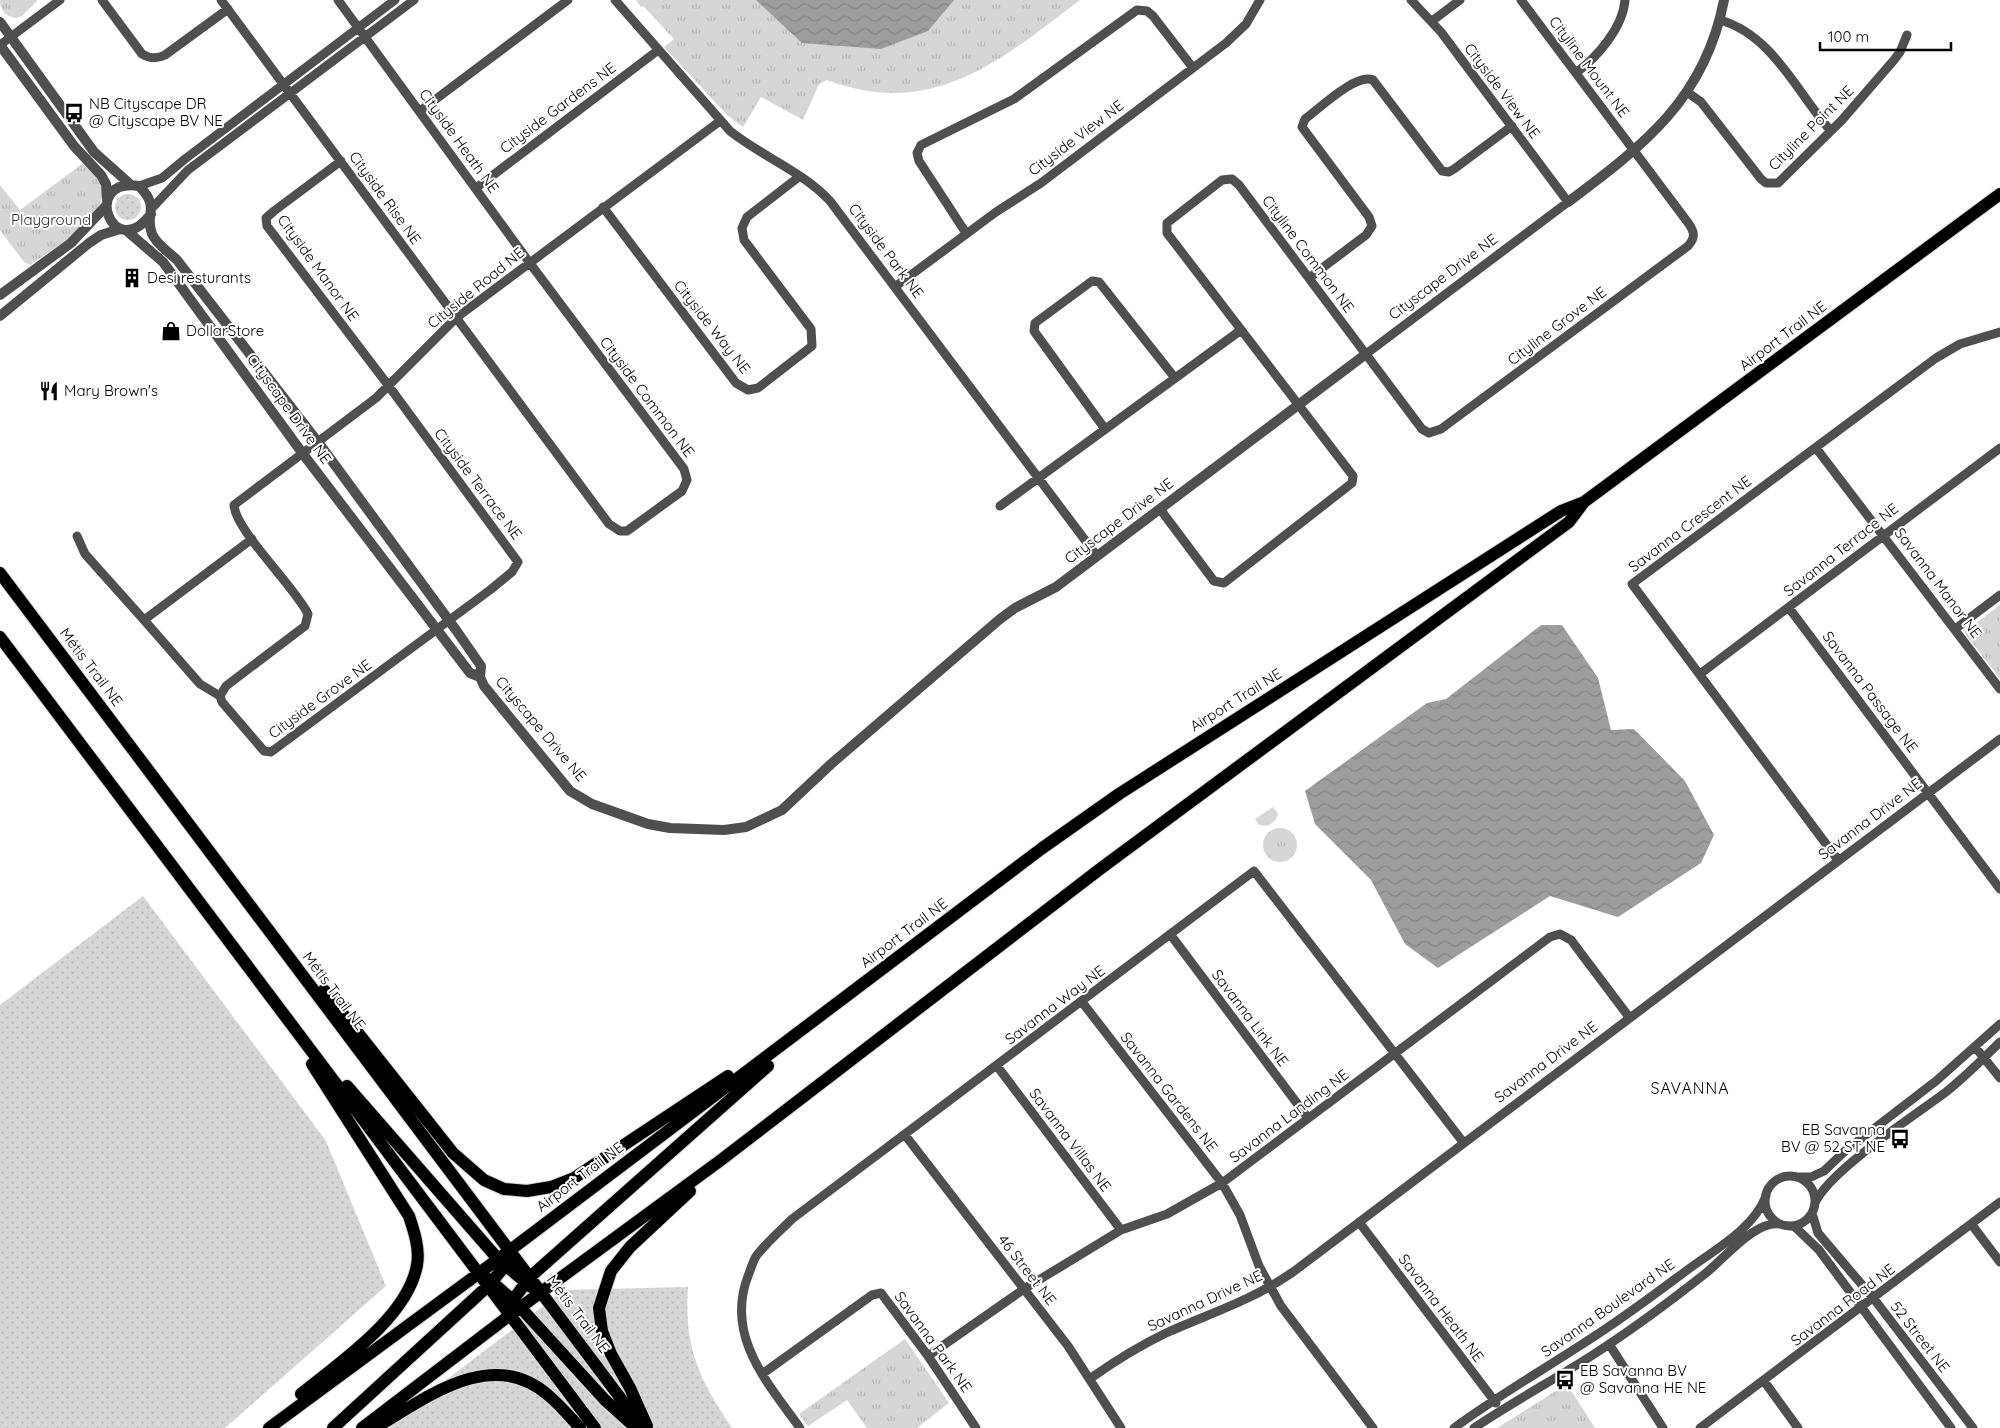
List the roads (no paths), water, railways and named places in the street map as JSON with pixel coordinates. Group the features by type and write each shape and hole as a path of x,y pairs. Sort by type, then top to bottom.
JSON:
{"main road":[{"name":"Airport Trail NE","path":"269,1428 478,1273 502,1262 509,1250 1041,849 1119,794 1561,511 1584,502 2000,194"},
{"name":"Airport Trail NE","path":"362,1428 514,1307 542,1293 721,1160 1100,869 1569,522 1584,502"},
{"name":"Métis Trail NE","path":"0,573 509,1250 528,1280 542,1293 643,1428"},
{"path":"0,637 478,1273 514,1307 604,1400 636,1428"},
{"path":"209,851 312,974 453,1152 467,1167 484,1180 504,1189 528,1191 551,1187 574,1178 837,1004"},
{"path":"253,972 409,1216 418,1253 418,1264 407,1293 383,1323 353,1351 260,1428"},
{"path":"514,1307 528,1280 837,1004"},
{"path":"300,1035 362,1102 502,1262 528,1280"},
{"path":"648,1428 602,1331 598,1308 611,1271 630,1247 660,1221 721,1160"},
{"path":"333,1428 491,1284 502,1262"},
{"path":"514,1307 594,1428"},
{"path":"376,1428 427,1398 467,1379 485,1374 503,1374 518,1378 548,1394 580,1428"}],"street":[{"path":"60,0 0,45 74,146 101,174 107,190 106,203 110,219 123,230"},
{"path":"102,0 142,54 148,57 159,58 228,9"},
{"name":"Cityside Rise NE","path":"221,0 456,318"},
{"name":"Cityside Heath NE","path":"338,0 529,262"},
{"path":"0,295 71,243 106,203 116,188 162,178 395,0"},
{"path":"0,316 95,238 141,226 188,170 414,0"},
{"path":"420,111 568,0"},
{"name":"Cityside Park NE","path":"615,0 720,121 746,144 800,176 819,189 830,201 896,286 1097,556"},
{"name":"Cityside View NE","path":"896,286 966,233 1047,179 1237,34 1246,24 1260,0"},
{"name":"Cityside View NE","path":"1411,0 1432,21 1568,202"},
{"path":"1432,21 1460,0"},
{"name":"Cityline Mount NE","path":"1521,0 1634,151"},
{"path":"1576,73 1590,63 1611,34 1625,0"},
{"name":"Cityscape Drive NE","path":"152,211 150,224 153,235 177,260 318,442 481,666 480,677 484,686 570,791 592,804 648,824 670,828 724,830 746,828 782,810 831,764 1015,608 1056,587 1634,151 1666,120 1687,92 1702,66 1720,20 1724,0"},
{"path":"966,233 919,161 917,153 921,145 1014,99 1137,10 1147,11 1152,16 1193,68"},
{"path":"1720,20 1743,29 1763,44 1831,131"},
{"path":"0,22 12,36 94,152 148,195 152,211"},
{"name":"Cityline Point NE","path":"1687,92 1701,102 1766,183 1778,183 1784,180 1831,131 1894,60 1900,52 1907,35"},
{"name":"Cityside Gardens NE","path":"476,188 658,51"},
{"path":"1309,278 1366,236 1372,226 1369,218 1302,127 1305,119 1327,102 1357,80 1368,78 1373,80 1437,166 1442,171 1449,172 1512,126"},
{"name":"Cityside Road NE","path":"252,539 237,517 234,505 303,454 388,386 456,318 720,121"},
{"name":"Cityline Grove NE","path":"1366,354 1422,429 1425,432 1436,432 1688,246 1694,237 1691,227 1634,151"},
{"name":"Cityside Manor NE","path":"341,161 266,218 267,226 388,386"},
{"name":"Cityside Way NE","path":"603,207 736,383 748,390 758,388 812,346 811,329 744,240 742,228 747,217 800,176"},
{"name":"Cityline Common NE","path":"1241,330 1167,233 1168,223 1222,180 1236,181 1366,354"},
{"name":"Cityscape Drive NE","path":"123,230 155,253 163,262 303,454 470,673 480,677"},
{"name":"Cityside Common NE","path":"456,318 613,529 620,532 632,528 682,491 686,480 684,469 529,262"},
{"path":"1105,429 1034,331 1035,323 1092,281 1099,282 1175,378"},
{"path":"1000,506 1241,330 1353,476 1352,483 1224,583 1214,581 1160,509"},
{"name":"Savanna Crescent NE","path":"1838,860 1632,584 1948,350 1970,339 2000,332"},
{"name":"Cityside Terrace NE","path":"388,386 518,562 512,572 438,630"},
{"name":"Savanna Manor NE","path":"1816,448 2000,689"},
{"name":"Savanna Terrace NE","path":"1700,674 2000,448"},
{"path":"77,536 85,554 200,684 220,696 226,686 305,626 309,619 306,610 252,539 144,620"},
{"path":"1955,629 2000,595"},
{"name":"Savanna Passage NE","path":"1789,608 2000,890"},
{"name":"Cityside Grove NE","path":"220,696 222,702 264,751 271,752 438,630"},
{"name":"Savanna Drive NE","path":"1091,1378 1150,1342 1270,1288 2000,739"},
{"name":"Savanna Way NE","path":"800,1428 762,1374 750,1353 741,1324 743,1290 756,1256 792,1219 1254,871 1463,1142"},
{"name":"Savanna Link NE","path":"1170,934 1308,1118"},
{"name":"Savanna Landing NE","path":"928,1356 1024,1288 1121,1230 1167,1214 1222,1183 1550,937 1560,934 1571,940 1629,1017"},
{"name":"Savanna Gardens NE","path":"1082,1002 1222,1183 1240,1215 1252,1250 1281,1306 1373,1428"},
{"path":"2000,1024 1936,1082 1845,1151 1824,1171 1811,1177 1782,1178 1774,1182 1766,1196 1766,1210 1774,1221 1794,1226 1804,1222 1812,1213 1821,1191 1843,1170 1948,1090 2000,1042"},
{"path":"1975,1048 2000,1078"},
{"name":"Savanna Villas NE","path":"997,1066 1121,1230"},
{"name":"46 Street NE","path":"904,1135 1024,1288 1091,1378 1121,1428"},
{"path":"1799,1177 1813,1190 1815,1204"},
{"name":"Savanna Boulevard NE","path":"1454,1428 1493,1400 1623,1317 1718,1247 1752,1219 1762,1206 1766,1196"},
{"name":"Savanna Road NE","path":"1700,1428 1874,1299 2000,1202"},
{"name":"52 Street NE","path":"1812,1213 1818,1233 1874,1299 1973,1428"},
{"name":"Savanna Heath NE","path":"1359,1222 1501,1410"},
{"name":"Savanna Boulevard NE","path":"1474,1428 1608,1344 1707,1272 1763,1226 1772,1223 1780,1224"},
{"path":"1972,1225 2000,1262"},
{"name":"52 Street NE","path":"1794,1226 1819,1250 1951,1428"},
{"name":"Savanna Park NE","path":"762,1374 872,1294 881,1293 928,1356 976,1428"},
{"path":"1608,1344 1663,1428"},
{"path":"1764,1381 1798,1428"}],"water":[{"path":"756,0 954,0 928,31 881,49 802,43"},
{"path":"1541,625 1562,625 1598,678 1611,730 1634,729 1685,781 1714,835 1701,863 1618,917 1550,896 1438,968 1405,944 1371,880 1315,824 1305,791 1427,703 1446,699"}],"place":[{"name":"NB Cityscape DR @ Cityscape BV NE","path":"74,113"},
{"name":"Desi resturants","path":"132,278"},
{"name":"DollarStore","path":"171,331"},
{"name":"Mary Brown's","path":"49,391"},
{"name":"EB Savanna BV @ 52 ST NE","path":"1900,1139"},
{"name":"EB Savanna BV @ Savanna HE NE","path":"1565,1380"}],"district":[{"name":"SAVANNA","path":"1690,1088"}],"park label":[{"name":"Playground","path":"51,220"}]}
